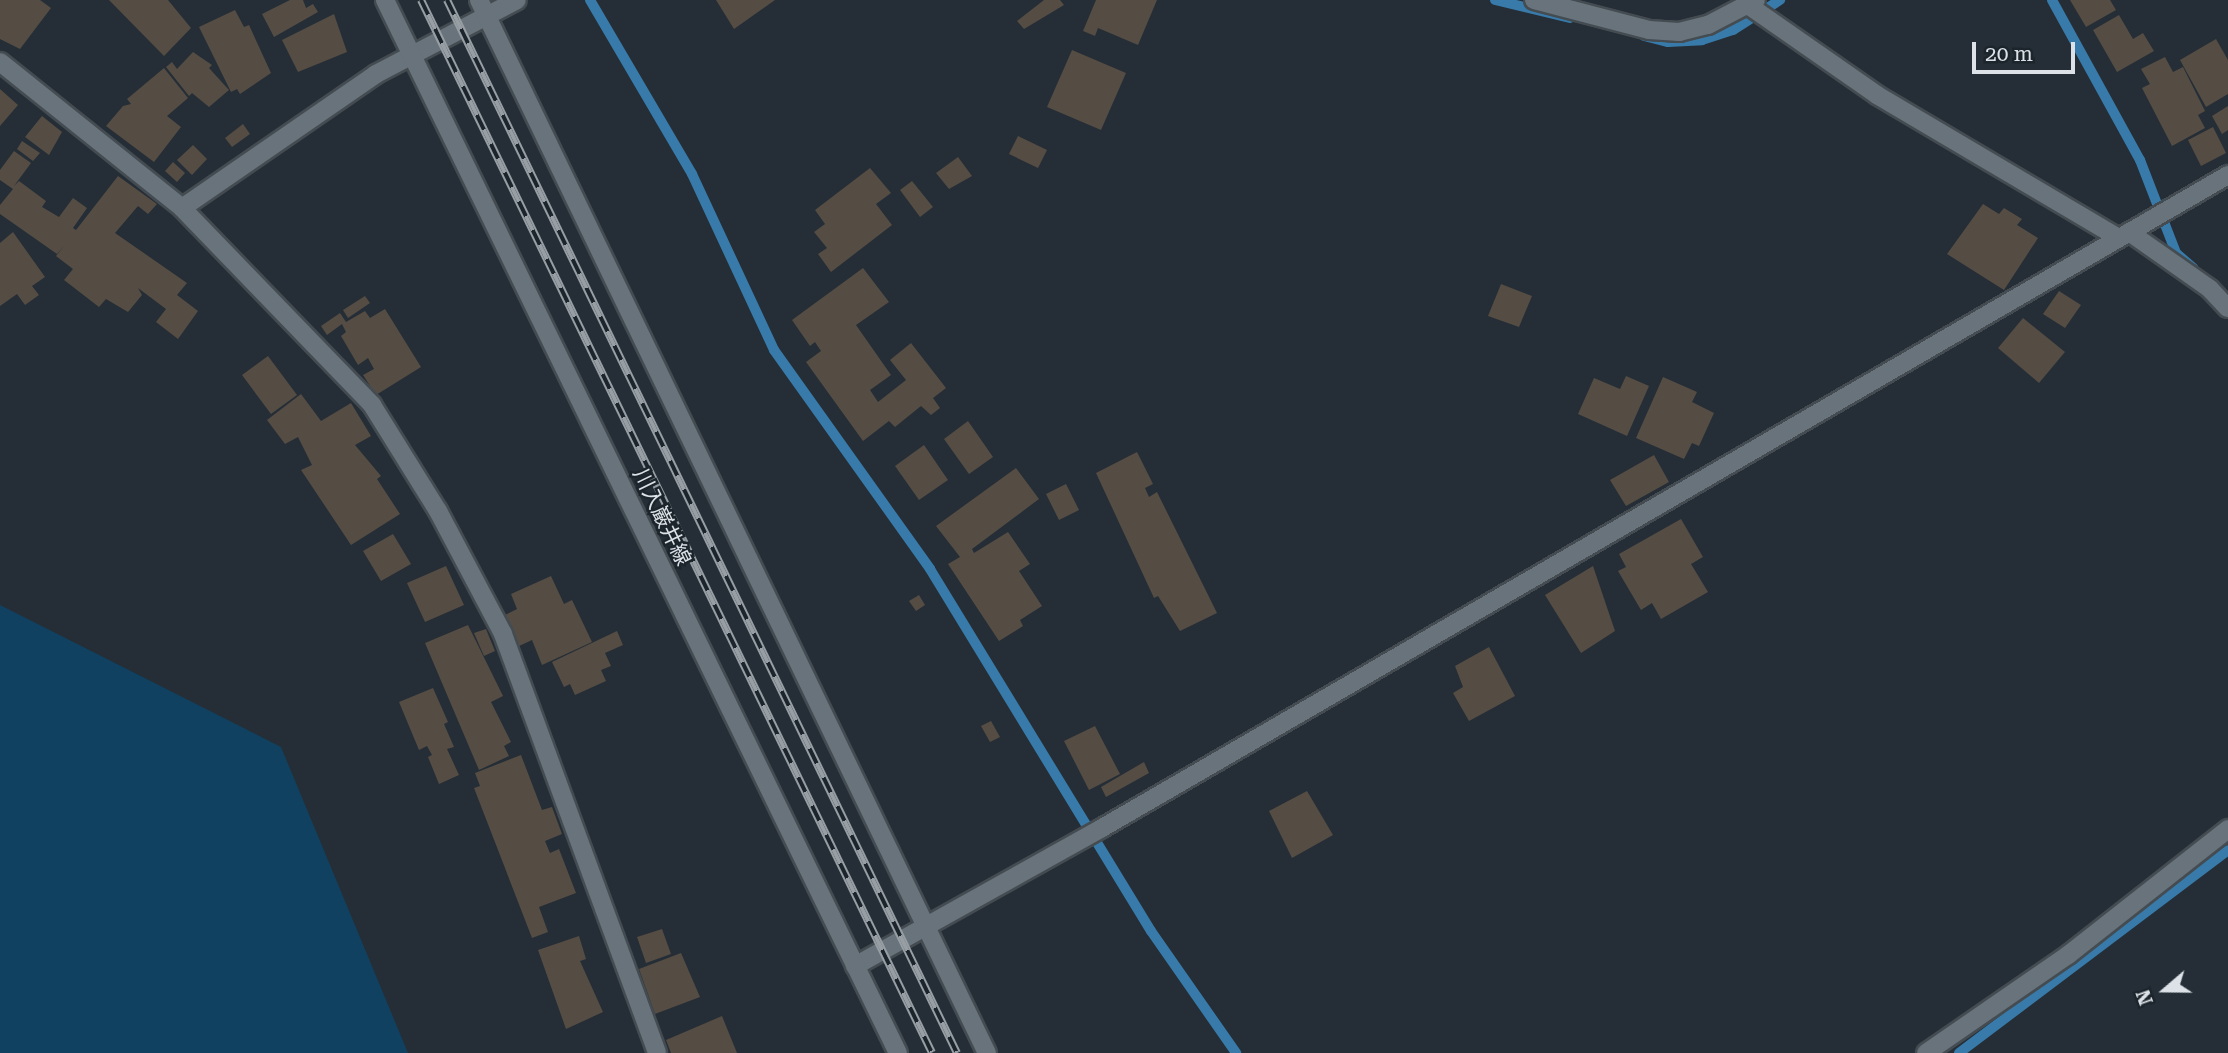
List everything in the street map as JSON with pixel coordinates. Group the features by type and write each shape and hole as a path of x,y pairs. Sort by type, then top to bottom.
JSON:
{"street":[{"name":"川入巌井線","path":"386,0 898,1053"},
{"path":"479,0 987,1053"},
{"path":"182,208 376,74 517,0"},
{"path":"1534,0 1649,30 1679,32 1756,8 1877,95 2124,235 2210,289 2228,309"},
{"path":"0,62 182,208 372,405 438,512 503,634 657,1053"},
{"path":"855,966 1102,828 2228,175"},
{"path":"1926,1053 2068,955 2228,828"}],"shaded area":[{"path":"0,605 281,747 408,1053 0,1053"}],"building":[{"path":"0,0 40,0 51,8 20,49 0,39"},
{"path":"109,0 168,0 191,28 164,56"},
{"path":"290,0 303,0 306,8 313,4 318,12 274,37 262,14"},
{"path":"716,0 775,0 734,29"},
{"path":"1044,0 1060,0 1064,5 1024,29 1017,21"},
{"path":"1096,0 1157,0 1138,45 1098,28 1095,36 1083,31"},
{"path":"2070,0 2110,0 2116,10 2086,27"},
{"path":"235,10 244,27 249,25 271,73 240,94 237,89 231,92 199,27"},
{"path":"334,14 347,52 298,72 282,40"},
{"path":"2119,15 2133,39 2143,33 2154,51 2117,72 2093,30"},
{"path":"2216,39 2228,60 2228,94 2206,107 2180,60"},
{"path":"1072,50 1126,73 1101,130 1047,107"},
{"path":"193,52 212,65 209,68 229,90 209,107 192,93 189,96 166,67 172,62 177,69"},
{"path":"2165,57 2173,72 2183,67 2205,111 2198,115 2205,128 2172,146 2142,88 2150,84 2141,69"},
{"path":"164,68 188,98 167,116 181,127 154,162 106,126 123,106 131,104 127,99"},
{"path":"0,89 18,105 0,126"},
{"path":"2228,106 2228,130 2222,134 2212,116"},
{"path":"42,116 62,132 49,155 25,137"},
{"path":"243,124 250,134 232,147 225,138"},
{"path":"2213,127 2226,153 2201,166 2188,140"},
{"path":"1018,136 1047,150 1038,168 1009,154"},
{"path":"22,141 40,153 33,161 17,149"},
{"path":"193,145 207,159 192,175 177,160"},
{"path":"14,151 31,163 14,186 19,181 46,201 42,207 59,217 73,198 87,208 73,228 76,230 118,176 157,204 148,214 138,206 115,233 187,283 177,295 198,311 178,339 156,322 166,309 138,288 142,295 128,312 106,299 99,307 64,280 73,269 56,256 64,246 57,254 0,214 0,205 13,189 0,180 0,170"},
{"path":"958,157 972,176 949,189 936,173"},
{"path":"173,162 185,173 177,182 165,171"},
{"path":"870,168 891,193 876,204 892,225 831,272 818,254 827,248 814,232 825,224 815,210"},
{"path":"912,181 933,207 920,217 900,190"},
{"path":"1983,204 1999,214 2004,208 2022,219 2017,225 2038,238 2004,290 1947,254"},
{"path":"13,232 45,277 32,286 39,295 25,305 17,294 0,306 0,243"},
{"path":"863,268 889,302 856,325 891,375 870,390 878,402 906,380 890,360 911,343 946,388 933,398 940,408 931,415 921,406 895,427 889,421 863,441 806,362 821,351 815,342 810,346 792,320"},
{"path":"1501,284 1532,296 1519,327 1488,316"},
{"path":"2059,291 2081,305 2065,328 2043,314"},
{"path":"365,296 370,303 348,318 343,310"},
{"path":"385,309 421,367 376,395 363,375 374,369 368,358 358,365 341,336 346,332 342,324 327,335 321,326 340,313 346,322 365,311 370,318"},
{"path":"2023,318 2065,352 2039,383 1998,348"},
{"path":"268,356 297,395 271,414 242,375"},
{"path":"1626,376 1649,386 1627,436 1578,414 1594,378 1620,389"},
{"path":"1663,377 1697,392 1692,402 1714,413 1699,446 1692,443 1684,459 1636,438"},
{"path":"301,394 321,421 351,403 371,436 355,445 381,476 377,479 400,514 351,545 301,470 312,465 298,437 285,444 267,420"},
{"path":"968,421 993,457 969,474 944,439"},
{"path":"924,445 948,480 919,500 895,466"},
{"path":"1137,452 1153,484 1145,488 1149,497 1157,492 1217,613 1180,631 1158,596 1154,598 1096,473"},
{"path":"1654,455 1669,482 1626,506 1610,480"},
{"path":"1016,468 1039,499 972,549 974,553 1008,532 1030,564 1019,571 1042,606 1020,620 1023,626 999,641 948,564 960,557 936,526"},
{"path":"1066,484 1079,510 1059,520 1046,494"},
{"path":"1681,519 1703,557 1691,564 1708,592 1661,619 1652,603 1641,610 1618,571 1626,567 1619,554"},
{"path":"393,534 411,564 381,581 363,551"},
{"path":"446,566 464,605 425,622 407,583"},
{"path":"1593,566 1615,631 1581,653 1545,595"},
{"path":"551,576 564,604 572,600 592,642 542,665 532,640 517,647 503,616 517,609 511,594"},
{"path":"919,595 925,605 916,611 909,601"},
{"path":"468,625 503,696 491,702 511,742 504,746 509,756 479,770 425,643"},
{"path":"486,629 495,651 484,656 474,633"},
{"path":"617,631 623,645 605,653 611,666 601,670 606,681 575,695 570,684 564,687 552,662"},
{"path":"1489,647 1515,696 1469,721 1453,693 1463,687 1455,666"},
{"path":"433,688 448,722 444,724 454,747 447,749 459,775 439,784 428,757 432,755 427,746 419,750 399,702"},
{"path":"991,721 1000,737 990,742 981,726"},
{"path":"1095,726 1120,774 1089,790 1064,741"},
{"path":"521,755 542,810 552,807 562,834 545,841 550,853 559,849 576,893 539,907 548,932 532,938 474,788 480,786 475,773"},
{"path":"1144,762 1149,773 1106,797 1101,787"},
{"path":"1307,791 1333,835 1292,858 1269,811"},
{"path":"662,929 671,954 646,963 637,937"},
{"path":"579,936 586,959 580,961 603,1012 566,1029 538,950"},
{"path":"681,953 700,997 655,1014 639,969"},
{"path":"722,1016 737,1053 671,1053 666,1040"}],"waterway":[{"path":"590,0 692,174 774,350 930,569 1151,931 1236,1053"},
{"path":"1495,0 1570,18"},
{"path":"1644,36 1668,42 1702,40 1733,30 1780,0"},
{"path":"2052,0 2140,160 2176,253 2193,268"},
{"path":"1959,1053 2228,850"}],"railway":[{"path":"421,0 932,1053"},
{"path":"447,0 957,1053"}]}
